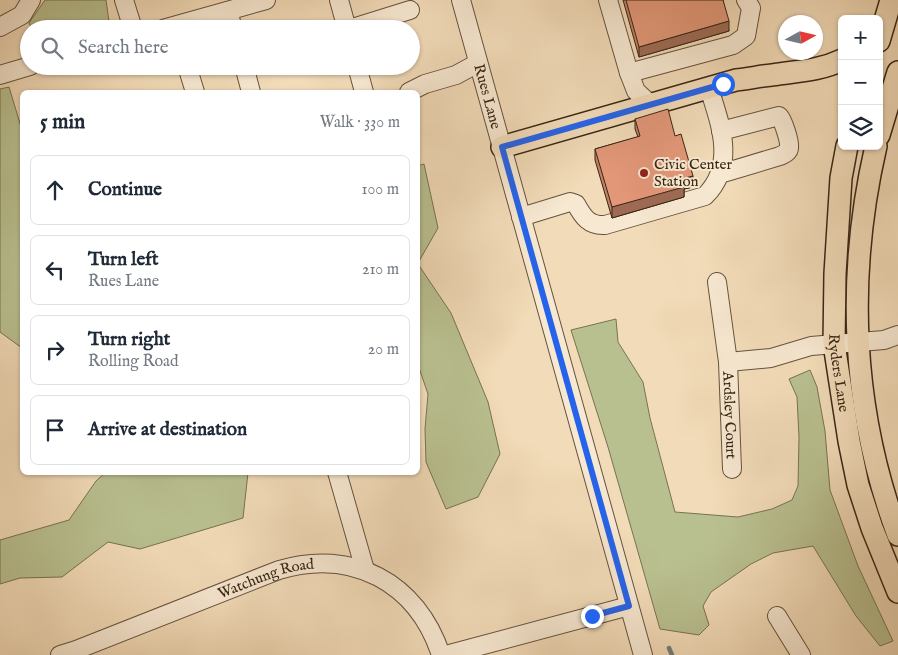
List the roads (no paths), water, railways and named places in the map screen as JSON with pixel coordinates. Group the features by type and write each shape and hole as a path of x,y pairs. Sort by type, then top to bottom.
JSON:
{"main road":[{"path":"883,25 891,0"},
{"path":"502,147 736,80 773,74 802,72 828,67 838,62"},
{"path":"883,121 898,72"},
{"name":"Ryders Lane","path":"846,150 841,178 835,274 834,344 858,485 872,528 898,592"},
{"name":"Ryders Lane","path":"875,150 867,183 860,230 857,343 861,384 878,470 898,535"}],"street":[{"path":"0,27 22,15 30,0"},
{"path":"124,0 130,20"},
{"path":"198,20 266,0"},
{"path":"339,0 345,20"},
{"name":"Rues Lane","path":"461,0 643,655"},
{"path":"608,0 636,91 651,105"},
{"path":"629,73 733,45 746,36 751,8 746,0"},
{"path":"377,20 410,10"},
{"path":"228,11 230,20"},
{"path":"413,90 456,74 478,63"},
{"path":"0,75 20,69"},
{"path":"190,75 194,90"},
{"path":"246,75 250,90"},
{"path":"359,75 363,90"},
{"path":"520,217 570,202 576,204 583,217 598,226 704,196 713,188 720,174 724,145 709,88"},
{"path":"720,174 784,154 789,147 783,121 778,116 721,131"},
{"name":"Ardsley Court","path":"716,282 728,362 732,469"},
{"name":"Ardsley Court","path":"728,362 771,358 811,346 884,340 898,336"},
{"path":"338,475 365,570"},
{"name":"Watchung Road","path":"60,655 291,566 330,563 365,570 390,584 410,600 426,620 441,655"},
{"path":"446,655 629,606"},
{"path":"777,616 800,655"}],"waterway":[{"path":"669,648 672,655"}],"place":[{"name":"Civic Center Station","path":"644,173"}]}
